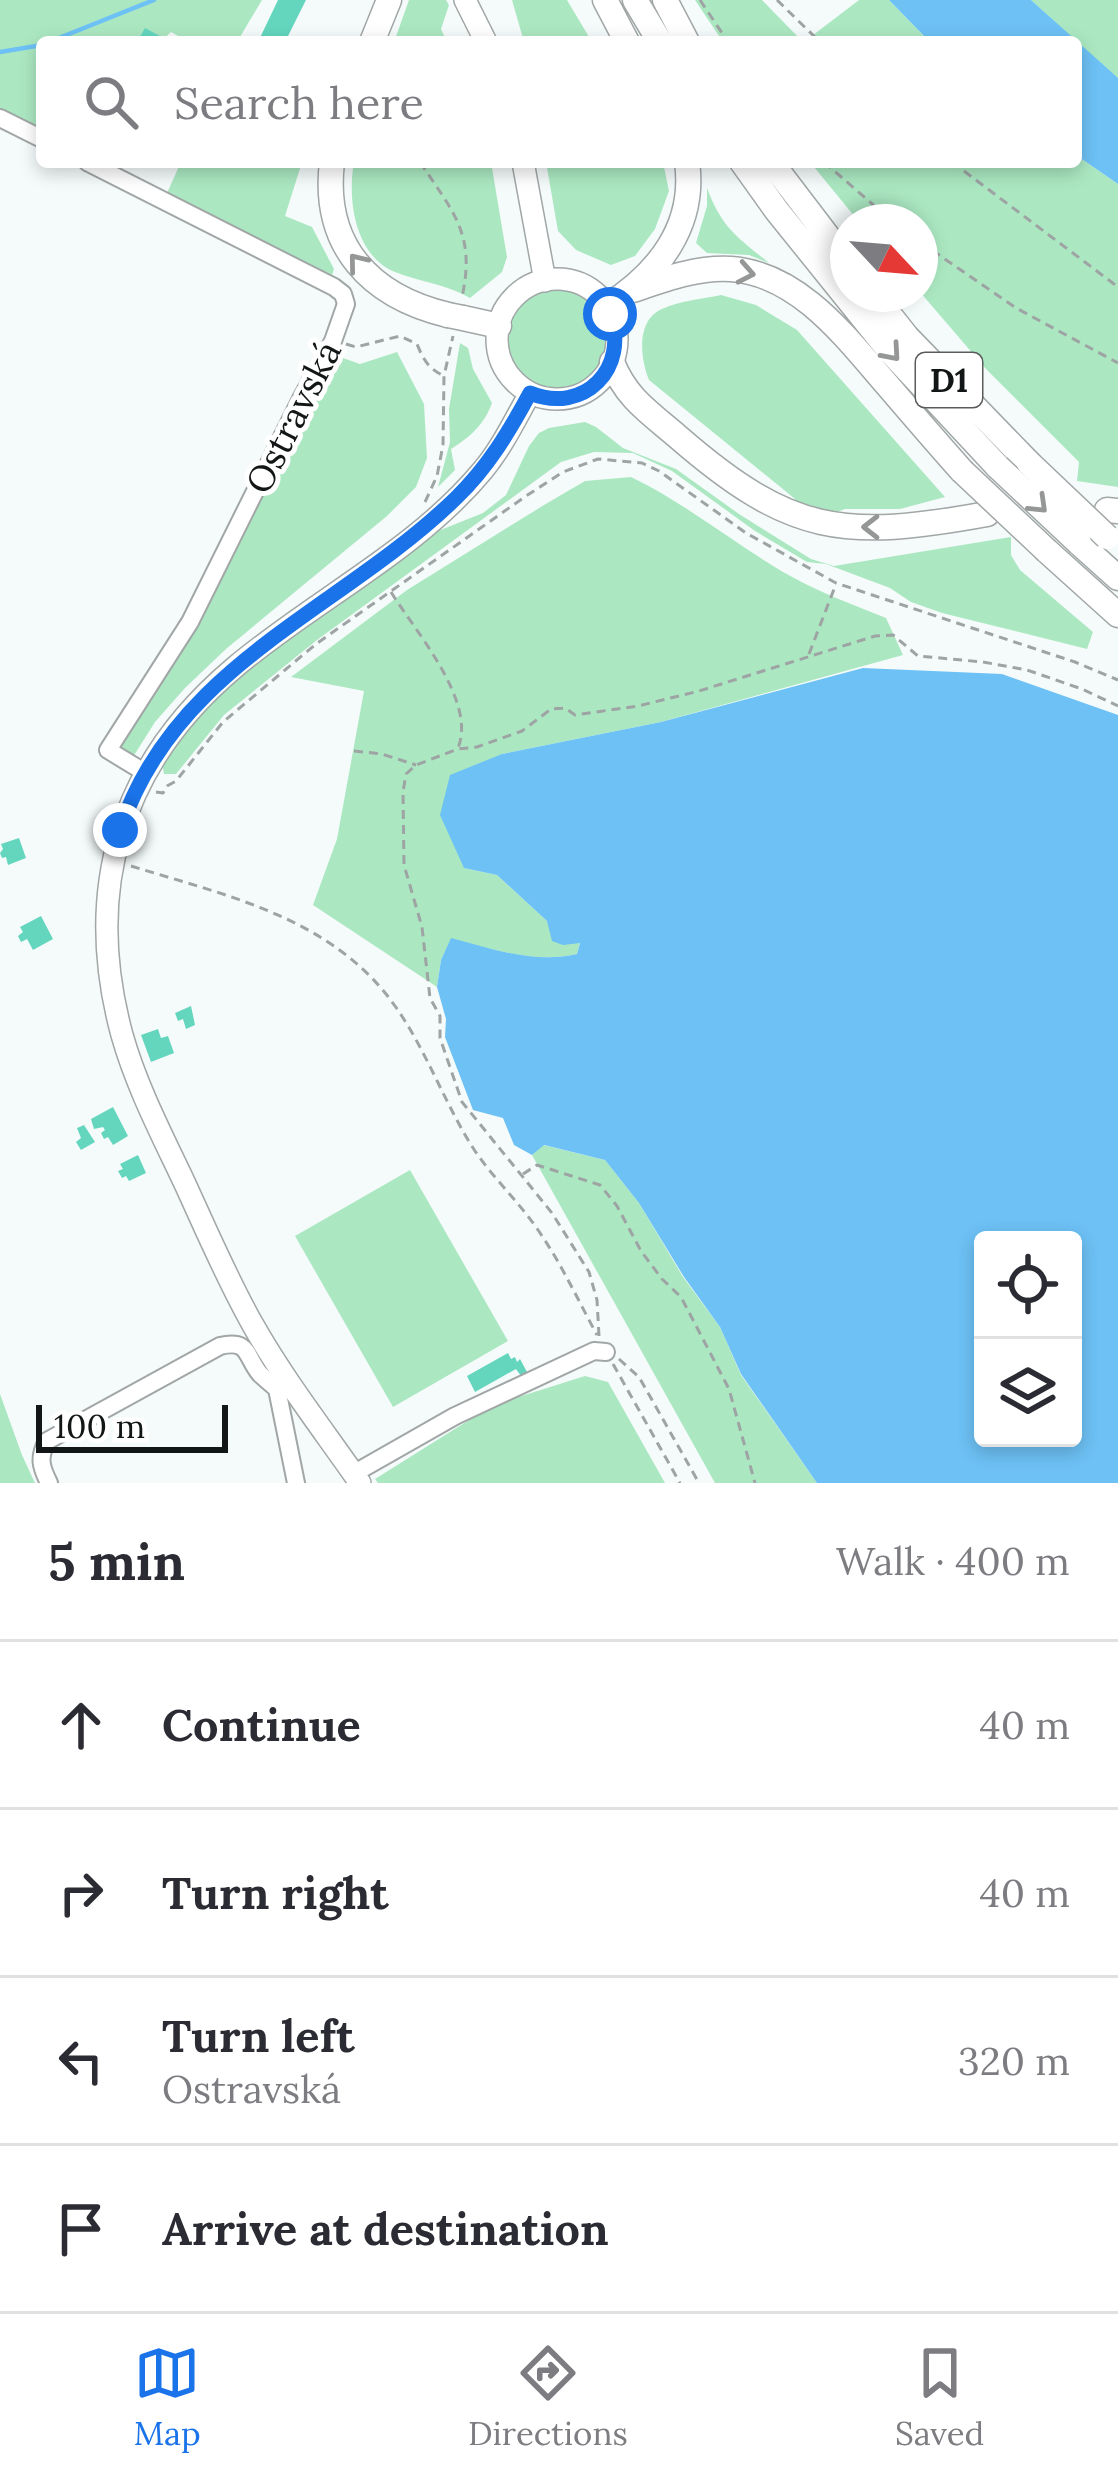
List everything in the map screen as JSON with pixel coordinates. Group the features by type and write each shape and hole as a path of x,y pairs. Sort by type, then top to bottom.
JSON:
{"highway":[{"path":"374,36 388,0"},
{"path":"605,0 624,36"},
{"path":"635,0 656,36"},
{"path":"664,0 685,36"},
{"path":"331,168 332,211 338,234 352,259 379,285 422,307 499,326"},
{"path":"607,307 633,290 656,266 682,223 687,168"},
{"name":"D1","path":"746,168 889,350 998,466 1118,578"},
{"path":"776,168 830,239"},
{"path":"633,290 677,275 715,269 753,273 785,286 850,343 962,471 1118,615"},
{"name":"D1","path":"888,312 1029,463 1113,542"},
{"path":"612,362 621,386 656,418 708,463 786,513 819,523 872,528 987,514"}],"main road":[{"path":"465,0 483,36"},
{"path":"524,168 545,281"},
{"path":"562,280 580,284 607,307 616,338 612,362 583,393 550,399 530,393 505,368 498,352 502,315 515,296 534,284 562,280"},
{"path":"357,1478 283,1385 148,1107 115,1003 107,904 120,830 144,772 177,724 239,663 404,543 457,497 501,446 530,393"}],"street":[{"path":"0,118 36,136"},
{"name":"Ostravská","path":"99,168 340,291 346,308 190,622 108,750 144,772"},
{"path":"49,1483 40,1466 47,1442 233,1343 243,1346 259,1372 283,1385 296,1483"},
{"path":"357,1478 455,1416 603,1346"}],"path":[{"path":"700,0 724,36"},
{"path":"777,0 814,36"},
{"path":"424,168 458,220 466,243 444,376 443,445 437,476 424,504"},
{"path":"830,168 871,204"},
{"path":"960,168 1118,287"},
{"path":"938,254 1016,308 1118,363"},
{"path":"333,340 356,346 400,336 418,344 424,361 444,376"},
{"path":"167,786 223,722 316,644 563,472 598,459 642,463 659,471 746,533 836,583 1118,680"},
{"path":"808,655 836,583"},
{"path":"391,590 426,641 461,711 464,734 458,749"},
{"path":"699,1483 639,1377 603,1346 590,1272 552,1213 462,1102 440,1038 440,1016 430,998 422,927 404,865 406,774 416,765 458,749 522,731 550,709 566,708 574,715 638,706 875,636 893,635 918,656 1027,670 1118,706"},
{"path":"354,752 382,754 416,765"},
{"path":"125,865 286,917 363,969 396,1008 472,1146 541,1233 680,1483"},
{"path":"521,1175 537,1166 566,1173 600,1186 616,1206 641,1251 680,1297 702,1334 729,1389 755,1483"}],"green space":[{"path":"0,0 262,0 241,36 171,32 167,36 36,36 36,130 0,112"},
{"path":"409,0 446,0 444,36 396,36"},
{"path":"512,0 567,0 588,36 522,36"},
{"path":"695,0 762,0 797,36 719,36"},
{"path":"859,0 889,0 924,36 812,36"},
{"path":"1031,0 1118,0 1118,78 1082,47 1082,36 1070,36"},
{"path":"1082,159 1118,184 1118,487 1077,481 1079,462 986,369 937,312 938,204 844,204 815,168 1082,168"},
{"path":"178,168 300,168 285,216 312,227 334,269 332,275 167,193"},
{"path":"354,168 492,168 507,257 502,272 470,298 395,272 381,264 363,240 352,193"},
{"path":"547,168 664,168 669,191 655,229 635,256 611,265 576,250 558,231"},
{"path":"707,188 732,231 769,263 749,255 707,253 696,243"},
{"path":"555,287 575,291 592,302 603,319 607,339 603,359 592,376 575,387 555,391 535,387 518,376 507,359 503,339 507,319 518,302 535,291"},
{"path":"721,295 756,305 797,330 945,497 900,509 845,509 821,518 791,509 795,499 649,380 646,371 642,340 654,314 676,304"},
{"path":"460,343 468,348 473,369 492,403 476,430 451,449 455,470 438,487 450,442 449,409"},
{"path":"397,352 424,404 427,458 416,487 185,688 133,757 124,753 123,735 340,357 360,364"},
{"path":"585,422 623,448 676,469 811,559 834,566 1011,537 1011,555 1020,570 1093,632 1087,649 942,613 890,588 826,564 807,562 672,471 633,453 594,452 561,462 317,640 224,715 176,774 164,774 162,762 213,696 438,531 483,513 506,495 539,433"},
{"path":"631,477 783,572 886,618 903,655 661,722 502,754 464,868 497,875 547,921 580,942 577,954 529,956 451,939 441,960 437,987 313,905 337,839 364,691 291,677 407,590 544,505 585,481"},
{"path":"543,1145 605,1160 639,1203 683,1277 720,1327 741,1375 817,1483 715,1483 532,1155"},
{"path":"410,1170 508,1341 393,1407 295,1236"},
{"path":"585,1376 608,1382 665,1483 378,1483 375,1479 493,1405"},
{"path":"0,1394 22,1455 35,1483 0,1483"}],"water":[{"path":"889,0 1031,0 1071,36 924,36"},
{"path":"1082,46 1118,78 1118,184 1082,159"},
{"path":"863,668 1002,674 1118,715 1118,1483 817,1483 741,1374 720,1327 639,1203 605,1160 544,1145 532,1155 514,1145 503,1118 473,1110 445,1037 446,1019 437,987 451,938 545,957 577,954 580,943 552,941 547,921 497,875 464,868 440,815 450,775 502,754 661,722"}],"building":[{"path":"278,0 306,0 288,36 261,36"},
{"path":"19,838 26,858 8,865 0,853 1,844"},
{"path":"41,916 53,939 33,950 27,939 21,942 20,927"},
{"path":"191,1006 195,1025 186,1029 175,1013"},
{"path":"158,1029 161,1038 168,1036 174,1053 151,1062 141,1035"},
{"path":"113,1107 128,1136 113,1145 108,1137 104,1139 103,1127 94,1129 91,1119"},
{"path":"84,1125 95,1142 81,1150 77,1128"},
{"path":"138,1155 146,1173 129,1181 122,1178 120,1164"},
{"path":"508,1353 517,1362 520,1359 527,1372 521,1376 516,1369 475,1392 467,1376"}],"waterway":[{"path":"64,36 154,0"},
{"path":"0,52 36,46"}],"route":[{"path":"120,830 144,772 177,724 213,686 436,517 501,446 530,393 550,399 572,397 600,380 616,346 610,314"}]}
